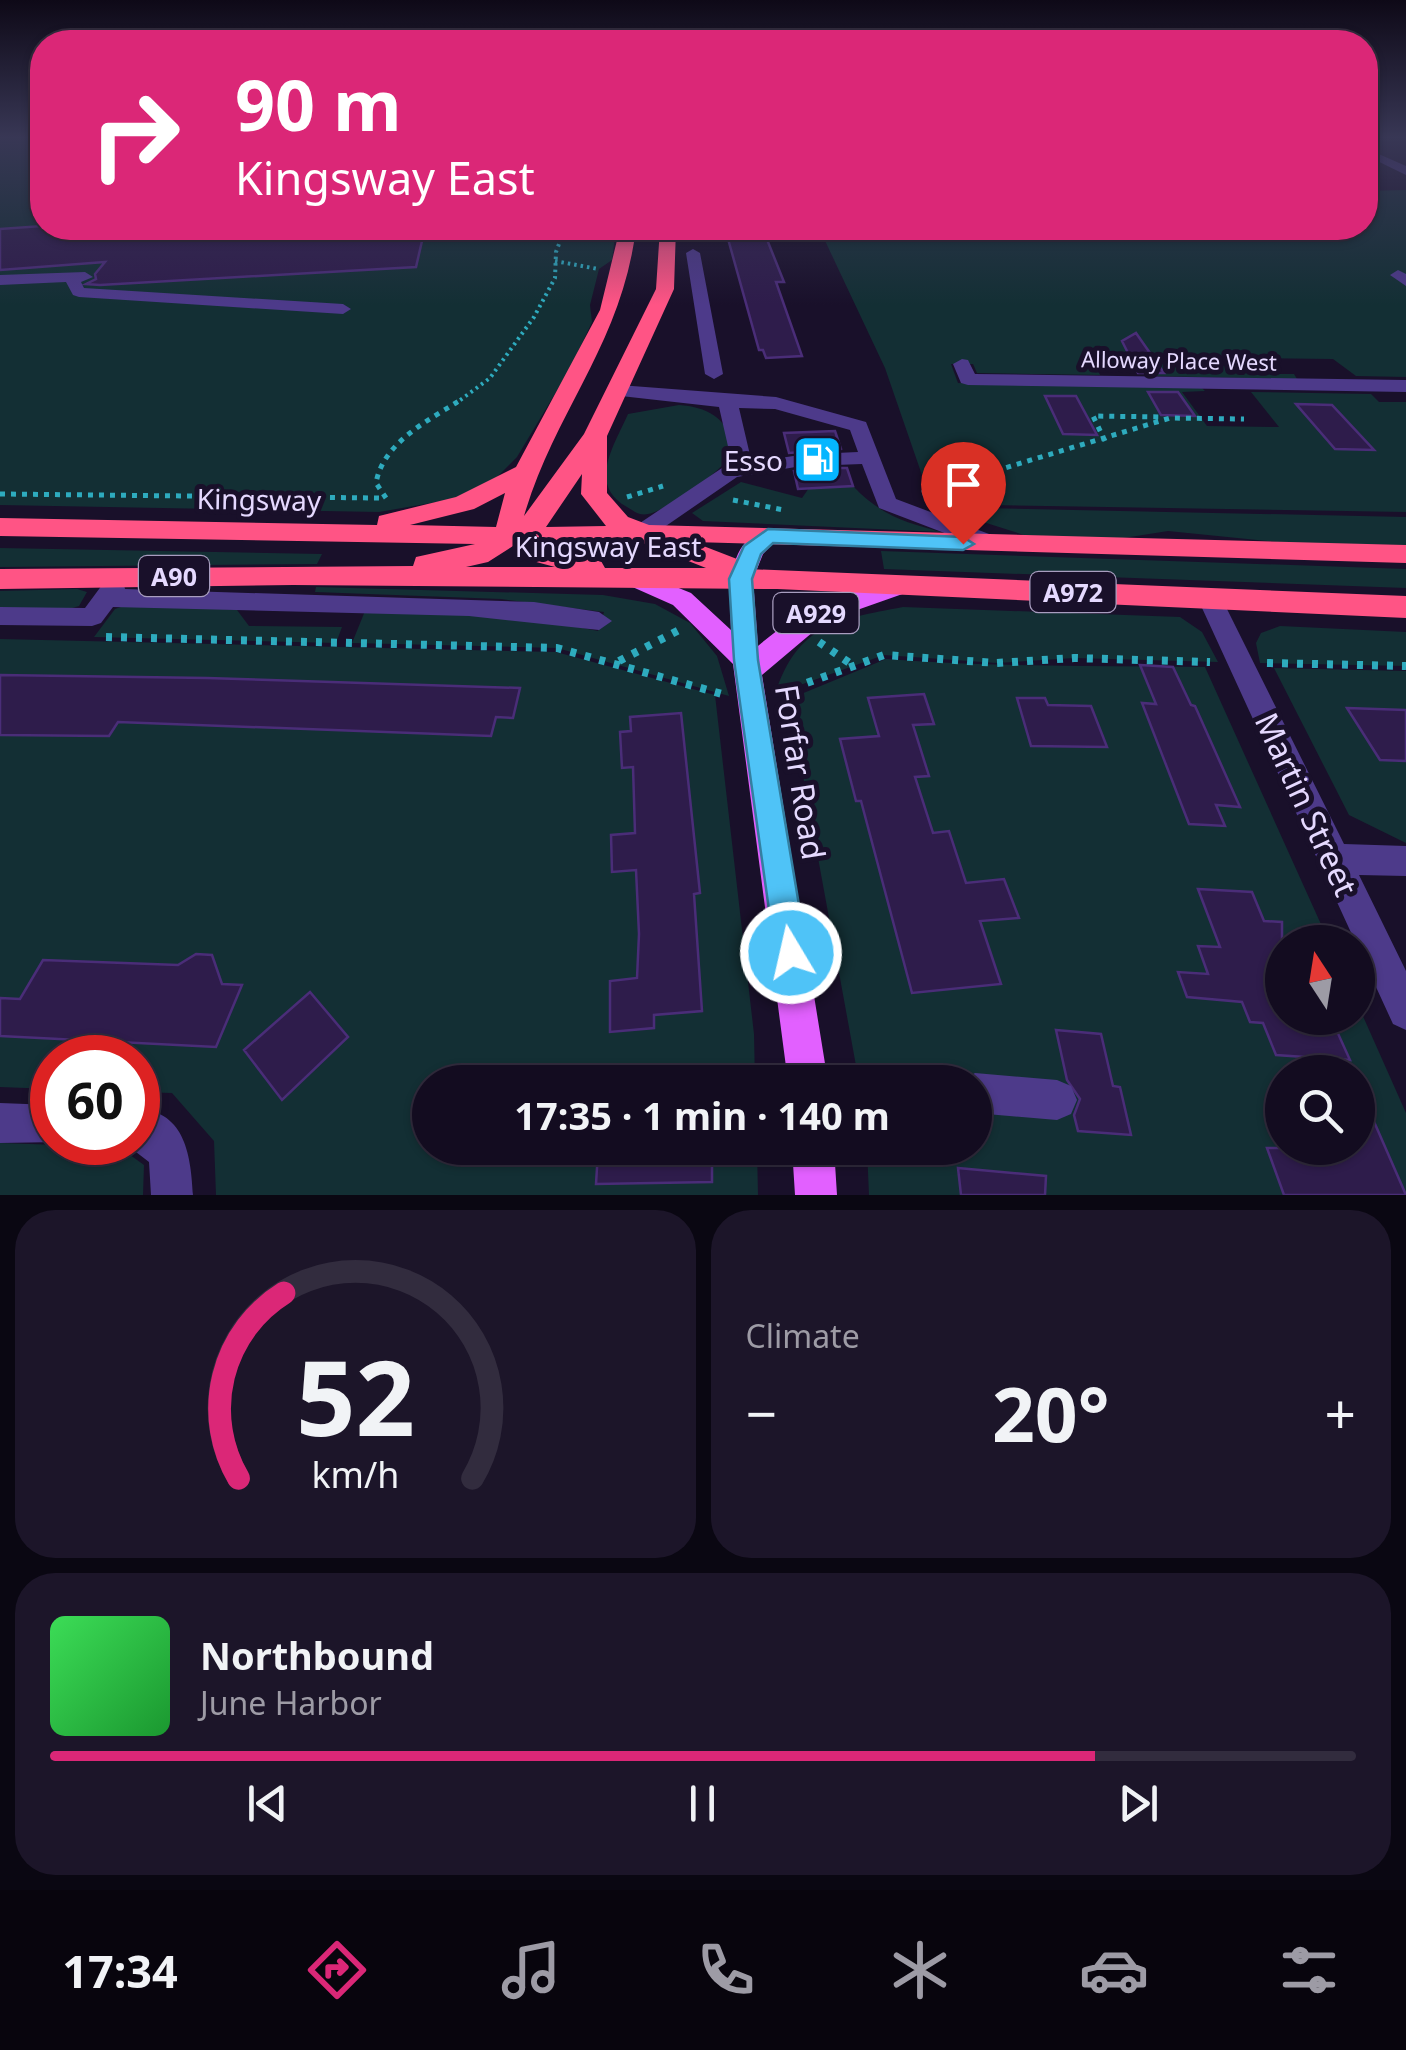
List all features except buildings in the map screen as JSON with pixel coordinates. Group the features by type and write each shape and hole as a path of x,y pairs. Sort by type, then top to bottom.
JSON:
{"highway":[{"path":"516,536 508,524 525,472 582,373 605,322 625,240"},
{"name":"A90","path":"0,579 107,597 293,575 349,576 478,555 516,536 539,518 596,434 619,391 665,288 668,240"},
{"name":"A90","path":"596,434 594,494 618,523 639,534"},
{"name":"A90","path":"312,532 402,520 465,503 525,472"},
{"name":"Kingsway","path":"0,527 516,536"},
{"path":"639,534 728,566 740,579"},
{"name":"A90","path":"516,536 535,552 563,562 638,579"},
{"name":"Kingsway East","path":"516,536 768,536 1406,554"},
{"name":"Kingsway East","path":"349,576 740,579 1406,606"}],"main road":[{"name":"A929","path":"740,579 752,551 768,536"},
{"name":"A929","path":"638,579 663,587 702,618 747,666 808,616 843,600 902,585"},
{"name":"Forfar Road","path":"740,579 747,666 802,1027 812,1065"},
{"path":"814,1165 816,1195"}],"street":[{"path":"668,254 692,246 714,374"},
{"path":"0,280 92,277"},
{"path":"71,278 78,292 343,309"},
{"name":"Alloway Place West","path":"962,364 968,379 1406,386"},
{"path":"619,391 728,402 776,402 860,426 886,503 997,545"},
{"path":"728,402 740,455 731,472"},
{"path":"836,459 872,456"},
{"path":"639,534 731,472 800,461"},
{"path":"279,603 293,575"},
{"path":"0,616 107,597 236,597 279,603 509,608 599,621"},
{"name":"Martin Street","path":"1209,597 1406,1011"},
{"path":"1332,858 1406,861"},
{"path":"992,1095 1056,1100"},
{"path":"0,1123 30,1124"},
{"path":"160,1143 170,1152 172,1195"}],"path":[{"path":"1106,441 1093,416 1170,418"},
{"path":"0,494 383,498"},
{"path":"618,662 702,618"},
{"path":"809,635 855,666"}],"green space":[{"path":"0,193 30,193 30,240 614,240 612,260 599,269 590,305 592,322 571,367 517,457 495,479 460,498 379,512 0,505"},
{"path":"1378,193 1406,193 1406,377 1356,376 1333,359 1260,358 1273,374 1294,374 1297,379 1148,376 1142,368 1096,367 1100,375 977,373 973,364 951,364 958,383 1202,388 1205,391 1182,392 1207,426 1279,427 1251,392 1371,394 1379,402 1406,402 1406,512 932,504 885,368 825,240 1378,240"},
{"path":"679,405 718,418 728,434 728,457 716,471 678,499 655,512 639,514 615,498 608,488 611,452 628,414"},
{"path":"741,482 802,498 809,488 853,486 893,516 942,532 703,521 692,513"},
{"path":"936,507 1406,517 1406,545 1287,543 1168,531 1111,540 1024,535"},
{"path":"0,548 322,554 317,564 0,567"},
{"path":"881,551 1406,569 1406,588 884,569"},
{"path":"316,587 603,595 655,604 690,623 717,656 729,696 557,648 352,643 365,611 508,613 598,631 604,612 501,599 315,592"},
{"path":"0,591 87,592 79,606 63,611 0,609"},
{"path":"135,602 237,610 249,626 342,627 336,643 94,637 115,609"},
{"path":"903,607 1180,617 1202,632 1218,662 1074,658 997,663 884,655 775,694 795,653 822,629 858,616"},
{"path":"1280,626 1406,632 1406,666 1260,663 1256,643 1261,633"},
{"path":"0,639 556,652 715,695 755,1065 412,1065 412,1165 757,1165 758,1195 216,1195 214,1141 172,1093 160,1093 160,1035 30,1035 30,1088 0,1087"},
{"path":"886,659 1005,665 1205,667 1321,925 1265,925 1265,1035 1371,1035 1406,1113 1406,1195 869,1195 868,1165 992,1165 992,1065 856,1065 789,699"},
{"path":"1274,668 1406,671 1406,843 1349,815"},
{"path":"0,1143 30,1144 30,1165 144,1165 143,1195 0,1195"}],"tunnel":[{"path":"800,461 836,459"}],"place":[{"name":"Esso","path":"818,460"}],"route":[{"path":"791,953 750,695 740,579 752,551 768,536 963,544"}]}
